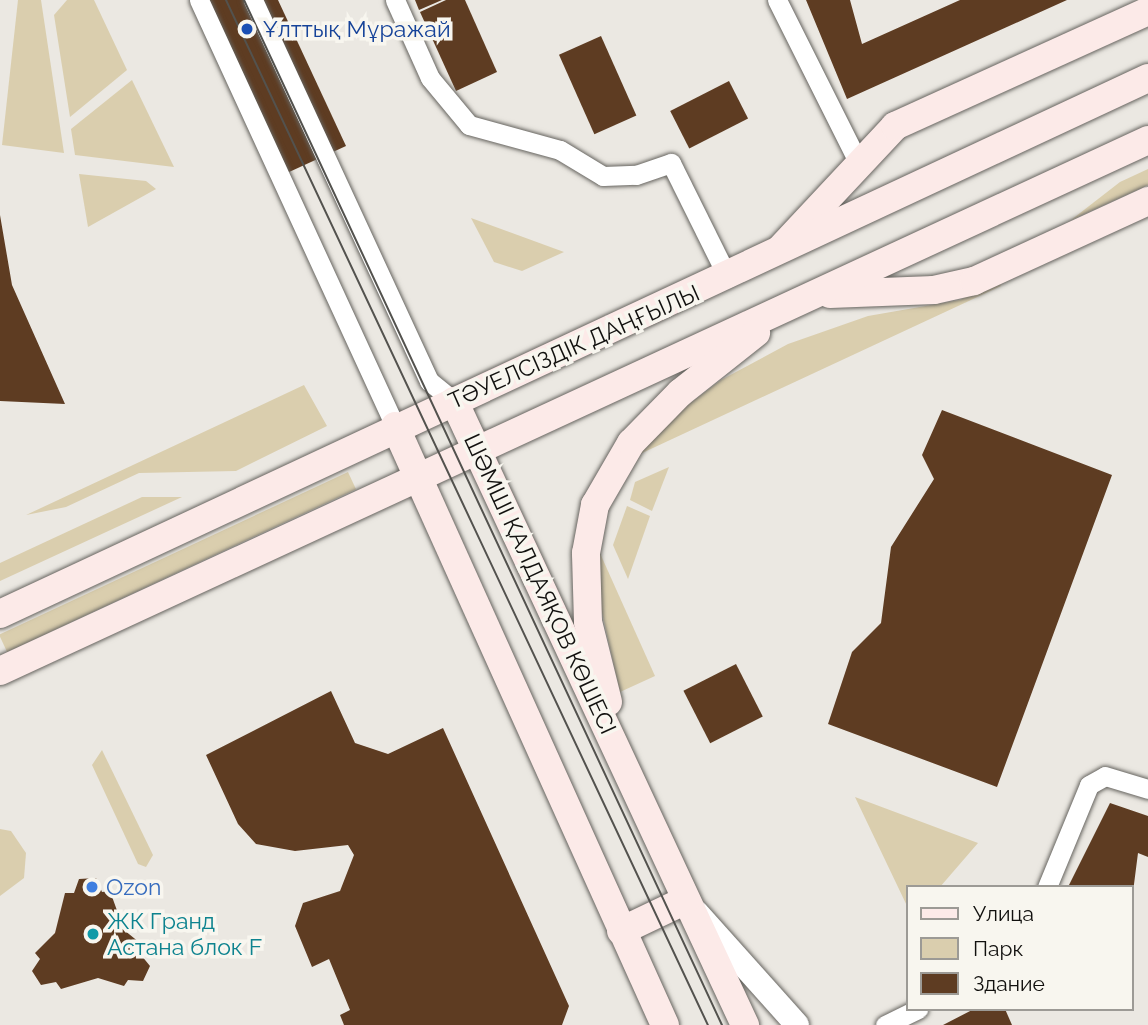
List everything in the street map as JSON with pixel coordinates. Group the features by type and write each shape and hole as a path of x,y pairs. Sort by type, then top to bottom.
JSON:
{"main road":[{"path":"774,256 857,160 895,126 1148,11"},
{"name":"ТӘУЕЛСІЗДІК ДАҢҒЫЛЫ","path":"0,614 395,426 728,278 1148,78"},
{"path":"0,671 480,452 1148,140"},
{"path":"817,294 933,290 974,281 1148,201"},
{"path":"629,779 588,622 586,554 595,505 641,433 784,309"},
{"name":"ШӘМШІ ҚАЛДАЯҚОВ КӨШЕСІ","path":"454,401 745,1025"},
{"path":"395,426 664,1025"},
{"path":"621,931 686,900"}],"street":[{"path":"200,0 395,426"},
{"name":"ШӘМШІ ҚАЛДАЯҚОВ КӨШЕСІ","path":"253,0 429,381 454,401"},
{"path":"395,0 430,78 469,125 559,150 603,176 636,175 671,163 728,278"},
{"path":"778,0 857,160"},
{"path":"1047,885 1089,785 1105,776 1148,789"},
{"path":"686,900 797,1025"},
{"path":"885,1025 915,1011"}],"green space":[{"path":"18,0 41,0 64,153 2,145"},
{"path":"67,0 94,0 127,70 70,117 54,15"},
{"path":"132,80 174,167 75,155 71,129"},
{"path":"1148,169 1148,185 1071,220 1120,182"},
{"path":"79,174 146,181 156,189 88,227"},
{"path":"471,218 564,252 522,271 494,262"},
{"path":"998,281 1001,286 625,461 645,437 721,380 788,344 868,316 960,300"},
{"path":"304,385 327,426 236,471 139,473 66,507 26,515"},
{"path":"669,467 652,511 630,500 635,482"},
{"path":"348,472 356,489 7,652 0,634"},
{"path":"142,497 182,497 0,581 0,563"},
{"path":"627,506 650,516 628,579 613,545"},
{"path":"599,551 655,676 620,692 601,608"},
{"path":"102,750 153,855 146,867 138,864 92,765"},
{"path":"855,797 978,843 942,885 906,885 906,904"},
{"path":"0,829 11,831 26,853 24,878 0,896"}],"building":[{"path":"194,0 278,0 346,146 276,178"},
{"path":"415,0 442,0 419,10"},
{"path":"446,0 465,0 497,72 456,91 420,12"},
{"path":"806,0 850,0 862,44 960,0 1067,0 847,99"},
{"path":"601,36 636,115 594,134 559,55"},
{"path":"729,81 748,118 689,148 670,111"},
{"path":"0,215 12,285 65,404 0,401"},
{"path":"942,410 1112,475 997,787 828,724 852,652 881,623 891,547 934,479 922,455"},
{"path":"736,664 763,717 710,743 683,691"},
{"path":"331,691 355,743 388,754 443,728 569,1006 562,1025 344,1025 340,1015 350,1010 329,959 312,967 295,926 303,903 340,891 354,855 348,845 295,851 256,844 238,824 206,755"},
{"path":"1110,803 1148,816 1148,857 1138,853 1134,885 1069,885"},
{"name":"ЖК Гранд Астана блок F","path":"96,878 102,892 110,891 124,930 145,947 141,955 150,966 143,981 128,980 124,986 98,978 61,989 56,982 41,985 32,971 40,959 35,953 55,933 65,893 74,893 79,879"},
{"path":"970,1011 1006,1011 1012,1025 943,1025"}],"tram line":[{"path":"226,0 708,1025"},
{"path":"244,0 722,1025"}],"place":[{"name":"Ұлттық Мұражай","path":"247,29"},
{"name":"Ozon","path":"92,887"},
{"name":"ЖК Гранд Астана блок F","path":"93,934"}]}
